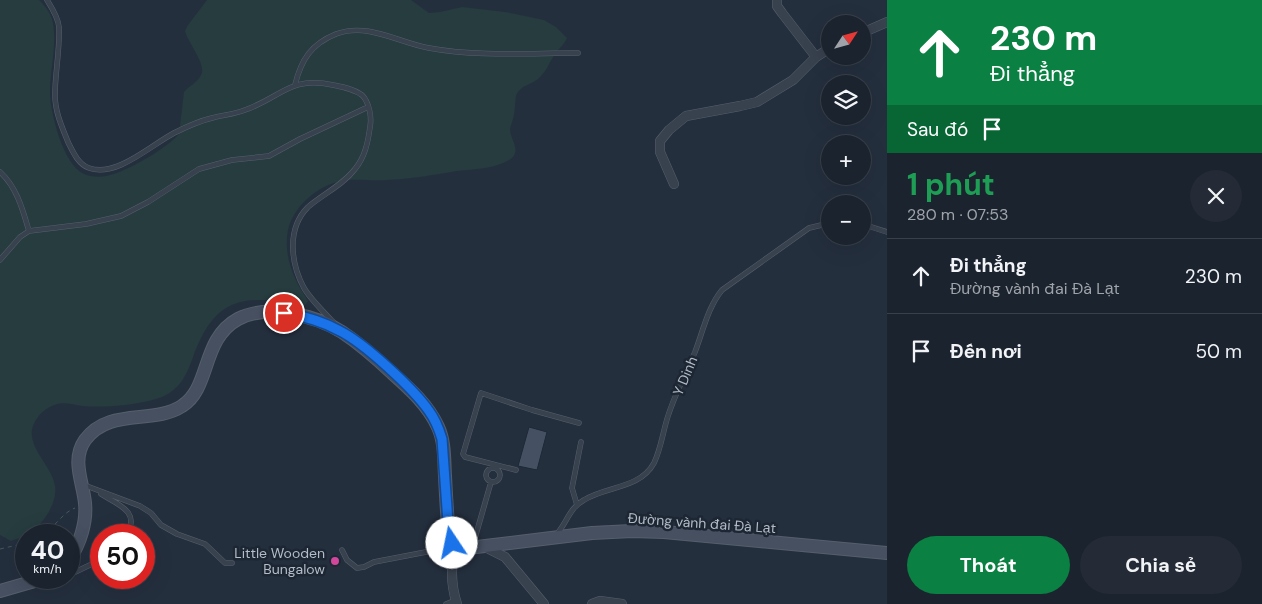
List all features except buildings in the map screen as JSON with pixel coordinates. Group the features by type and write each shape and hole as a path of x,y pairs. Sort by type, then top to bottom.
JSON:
{"main road":[{"path":"80,536 86,504 78,464 84,441 93,432 107,423 124,418 150,416 182,407 194,395 201,381 208,355 226,328 247,314 269,311 300,316 341,331 371,353 407,386 430,412 439,429 444,452 449,536 452,543 456,546"},
{"name":"Đường vành đai Đà Lạt","path":"456,546 460,549 612,532 656,532 887,553"},
{"path":"0,591 15,587"}],"street":[{"path":"777,0 777,6 816,56"},
{"path":"871,29 887,22"},
{"path":"674,184 660,152 660,141 669,130 686,116 757,102 793,80 821,53"},
{"path":"456,546 451,565 452,585 456,602"},
{"path":"485,547 505,557 544,604"},
{"path":"592,604 600,601 622,604"}],"lane":[{"path":"47,0 55,12 59,26 55,97 57,114 73,153 82,165 90,169 112,168 123,164 163,139 185,128 210,118 244,111 295,85 317,83 343,87 363,96 371,121 367,145 355,170 306,209 294,232 292,254 297,273 305,290 341,331"},
{"path":"295,85 301,64 314,48 337,34 354,31 385,34 429,48 472,53 578,53"},
{"path":"0,260 20,237 29,231 86,224 120,216 142,206 199,169 232,160 270,156 300,139 368,107"},
{"path":"0,172 8,179 15,192 29,231"},
{"name":"Y Dinh","path":"553,538 576,505 598,493 616,489 633,482 651,468 659,449 669,414 715,299 722,290 808,228 821,225"},
{"path":"871,227 887,232"},
{"path":"516,470 494,466 464,454 481,393 579,423"},
{"path":"576,505 572,488 580,442"},
{"path":"491,482 487,480 485,472 494,466"},
{"path":"491,482 495,482 500,475 494,466"},
{"path":"472,548 491,482"},
{"path":"81,483 140,506 151,513 161,525 176,534 205,544 225,563 232,563"},
{"path":"98,491 121,505 128,512 129,524"},
{"path":"342,550 347,560 357,568 374,562 456,546"},
{"path":"446,604 456,602"}],"path":[{"path":"56,524 67,511 86,504"},
{"path":"0,549 15,546"}],"green space":[{"path":"0,0 39,0 50,13 53,23 54,40 50,92 55,124 70,160 84,174 95,177 110,175 130,167 158,151 179,134 184,92 198,80 202,71 199,60 185,31 207,0 411,0 429,13 462,7 505,12 544,20 556,27 567,38 541,76 523,87 516,96 510,129 515,145 515,153 509,160 490,167 413,178 348,180 328,185 310,196 303,203 291,220 288,230 288,258 298,285 308,301 305,305 265,300 249,301 234,304 222,311 211,322 201,338 181,382 173,391 162,397 133,404 112,406 92,407 60,403 46,409 33,426 32,435 38,452 53,477 55,486 54,500 47,515 40,524 15,524 15,540 11,541 0,535"}],"place":[{"name":"Little Wooden Bungalow","path":"335,561"}],"route":[{"path":"284,313 318,321 341,331 371,353 419,398 430,412 442,439 449,536 452,543"}]}
